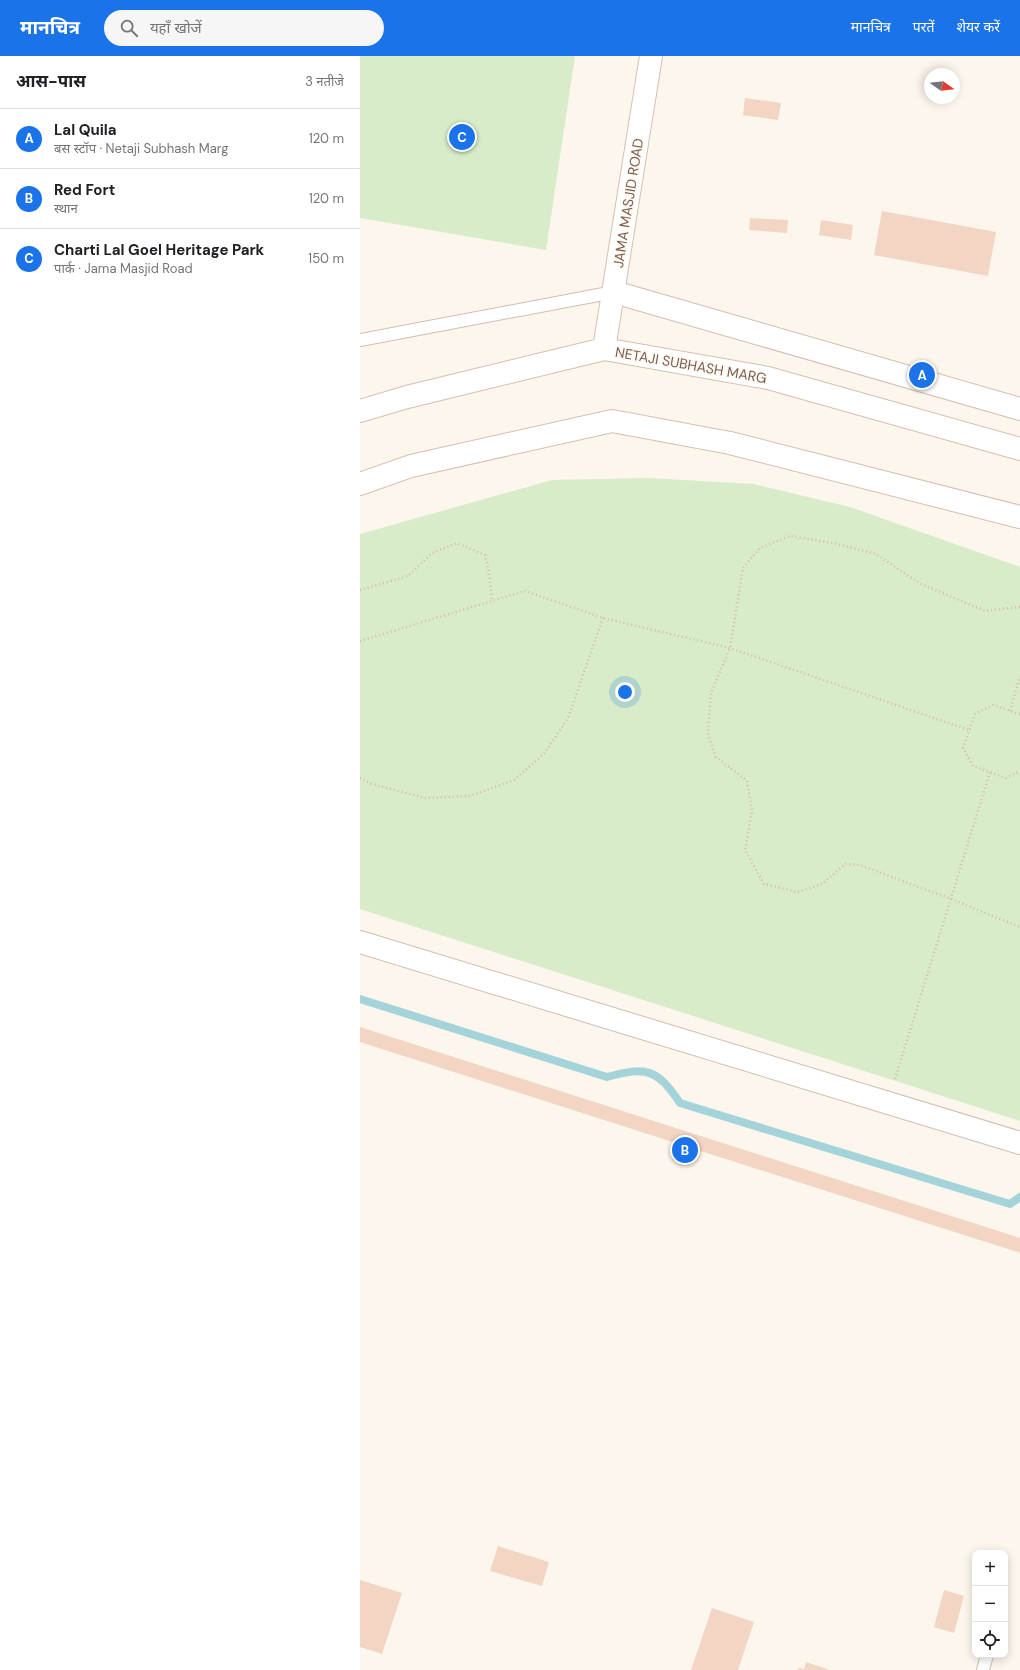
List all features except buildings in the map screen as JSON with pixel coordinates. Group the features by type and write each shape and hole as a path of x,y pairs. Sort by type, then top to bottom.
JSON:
{"street":[{"name":"JAMA MASJID ROAD","path":"604,349 652,56"},
{"path":"614,292 1020,409"},
{"name":"NETAJI SUBHASH MARG","path":"360,411 407,397 604,349 768,378 1020,449"},
{"path":"360,484 411,466 612,421 730,443 1020,517"},
{"path":"360,942 1020,1143"}],"lane":[{"path":"360,340 614,292"},
{"path":"983,1670 986,1658"}],"path":[{"path":"1020,607 985,611 919,583 876,554 833,543 790,536 760,548 743,568 730,648 711,693 708,735 716,757 747,781 752,810 745,850 764,884 798,892 822,884 844,864 860,865 1020,927"},
{"path":"360,590 408,576 432,553 457,543 485,555 489,572 492,601"},
{"path":"360,640 525,591 603,618 730,648 969,730"},
{"path":"360,778 372,784 425,798 470,796 514,780 544,754 568,718 603,618"},
{"path":"1010,711 1020,676"},
{"path":"1020,714 993,705 975,714 963,748 973,766 1006,778 1020,771"},
{"path":"888,1102 990,772"}],"green space":[{"path":"360,56 575,56 546,250 360,218"},
{"path":"648,478 754,484 850,507 1020,567 1020,1121 360,909 360,534 552,480"}],"waterway":[{"path":"360,999 607,1077 642,1071 650,1073 665,1083 680,1103 1010,1204 1020,1197"}],"place":[{"name":"Charti Lal Goel Heritage Park","path":"462,137"},
{"name":"Lal Quila","path":"922,375"},
{"name":"Red Fort","path":"685,1150"}]}
